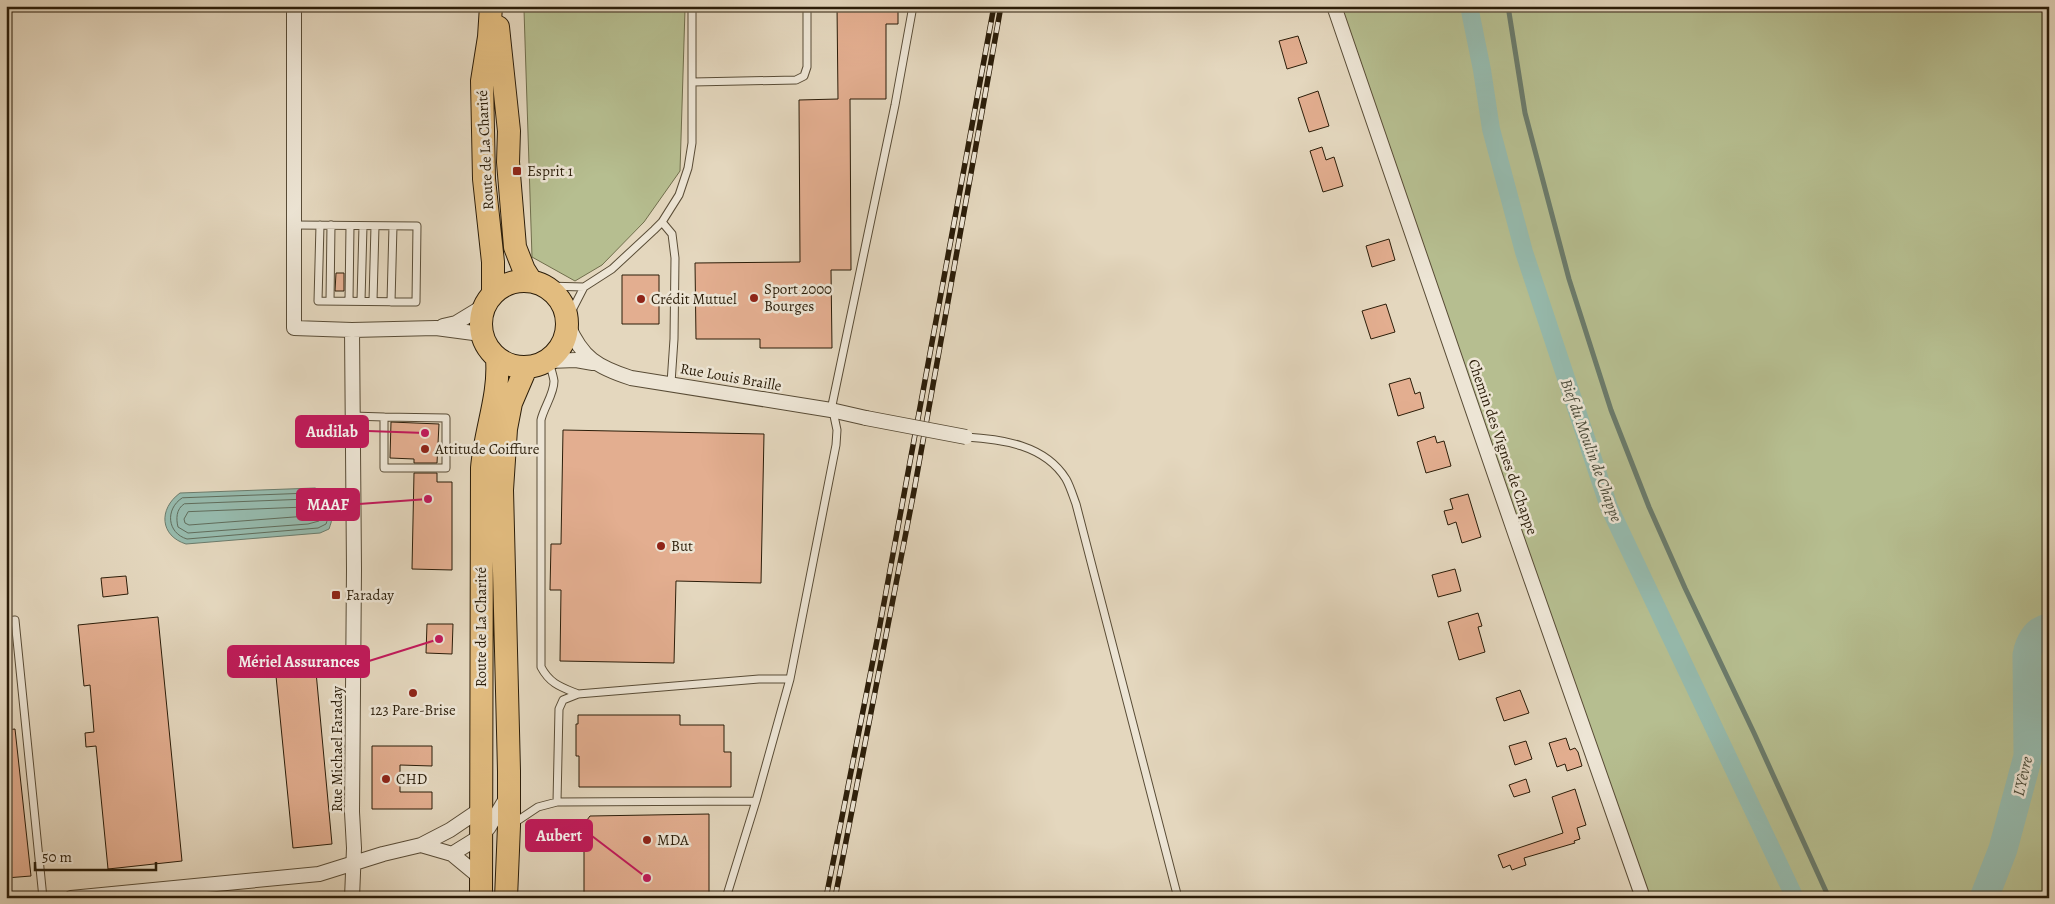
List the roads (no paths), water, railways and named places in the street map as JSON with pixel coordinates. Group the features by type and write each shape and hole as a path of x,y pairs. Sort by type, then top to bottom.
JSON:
{"main road":[{"name":"Route de La Charité","path":"488,300 492,254 484,179 482,80 489,37 491,6"},
{"name":"Route de La Charité","path":"495,6 509,131 508,162 515,247 524,270 538,284"},
{"path":"521,280 538,284 557,296 565,309 567,322 562,345 549,361 538,366 526,368 510,366 497,359 487,348 481,334 480,320 488,300 501,287 521,280"},
{"name":"Route de La Charité","path":"481,888 490,824 482,468 483,448 498,376 497,359"},
{"name":"Route de La Charité","path":"506,898 490,824 509,793 502,490 506,429 511,403 526,368"},
{"path":"490,824 494,837 494,898"}],"street":[{"path":"294,6 294,328 352,330 436,328 481,334"},
{"name":"Chemin des Vignes de Chappe","path":"1334,6 1643,898"},
{"path":"436,328 456,324 488,300"},
{"name":"Rue Louis Braille","path":"567,322 573,336 593,362"},
{"name":"Rue Michael Faraday","path":"352,330 354,569 352,812 354,865 352,898"},
{"name":"Rue Louis Braille","path":"549,361 576,360 593,362 631,378 832,410 966,437"},
{"path":"71,898 319,874 354,865 383,854 421,845 450,830 490,824"},
{"path":"452,854 490,824"},
{"path":"421,845 452,854 481,888"}],"lane":[{"path":"567,322 584,287 612,269 662,222 679,195 688,168 692,143 692,6"},
{"path":"693,82 796,80 804,76 807,67 807,6"},
{"path":"726,898 756,801 790,679 836,445 837,430 832,410 895,105 913,6"},
{"path":"662,222 672,234 675,258 674,339 671,383"},
{"path":"294,225 320,225 331,225 350,226 417,226 416,302 318,301 320,225"},
{"path":"330,301 331,225"},
{"path":"349,301 350,226"},
{"path":"361,301 363,226"},
{"path":"373,301 375,226"},
{"path":"391,302 393,226"},
{"path":"538,284 584,287"},
{"path":"549,361 554,379 552,392 541,420 541,667 547,678 558,686 578,694"},
{"path":"352,416 446,418 446,468 384,468 384,417"},
{"path":"966,437 992,439 1029,448 1049,460 1066,479 1076,504 1178,898"},
{"path":"6,621 14,620 43,898"},
{"path":"557,802 559,709 563,700 578,694 759,679 790,679"},
{"path":"490,824 557,802 756,801"}],"water":[{"path":"315,488 327,495 333,504 333,515 329,529 320,533 186,544 171,535 165,522 165,514 168,507 180,493"}],"waterway":[{"name":"Bief du Moulin de Chappe","path":"1469,6 1482,70 1491,129 1524,252 1609,507 1795,898"},
{"path":"1508,6 1525,113 1569,279 1611,410 1649,507 1685,588 1829,898"},
{"name":"L'Yèvre","path":"1984,898 2003,849 2028,756 2027,655 2031,642 2036,635 2049,628"}],"railway":[{"path":"826,898 879,630 994,6"},
{"path":"835,898 914,491 1001,6"}],"place":[{"name":"Esprit 1","path":"517,171"},
{"name":"Sport 2000 Bourges","path":"754,298"},
{"name":"Crédit Mutuel","path":"641,299"},
{"name":"Audilab","path":"425,433"},
{"name":"Attitude Coiffure","path":"425,449"},
{"name":"MAAF","path":"428,499"},
{"name":"But","path":"661,546"},
{"name":"Faraday","path":"336,595"},
{"name":"Mériel Assurances","path":"439,639"},
{"name":"123 Pare-Brise","path":"413,693"},
{"name":"CHD","path":"386,779"},
{"name":"MDA","path":"647,840"},
{"name":"Aubert","path":"647,878"}]}
